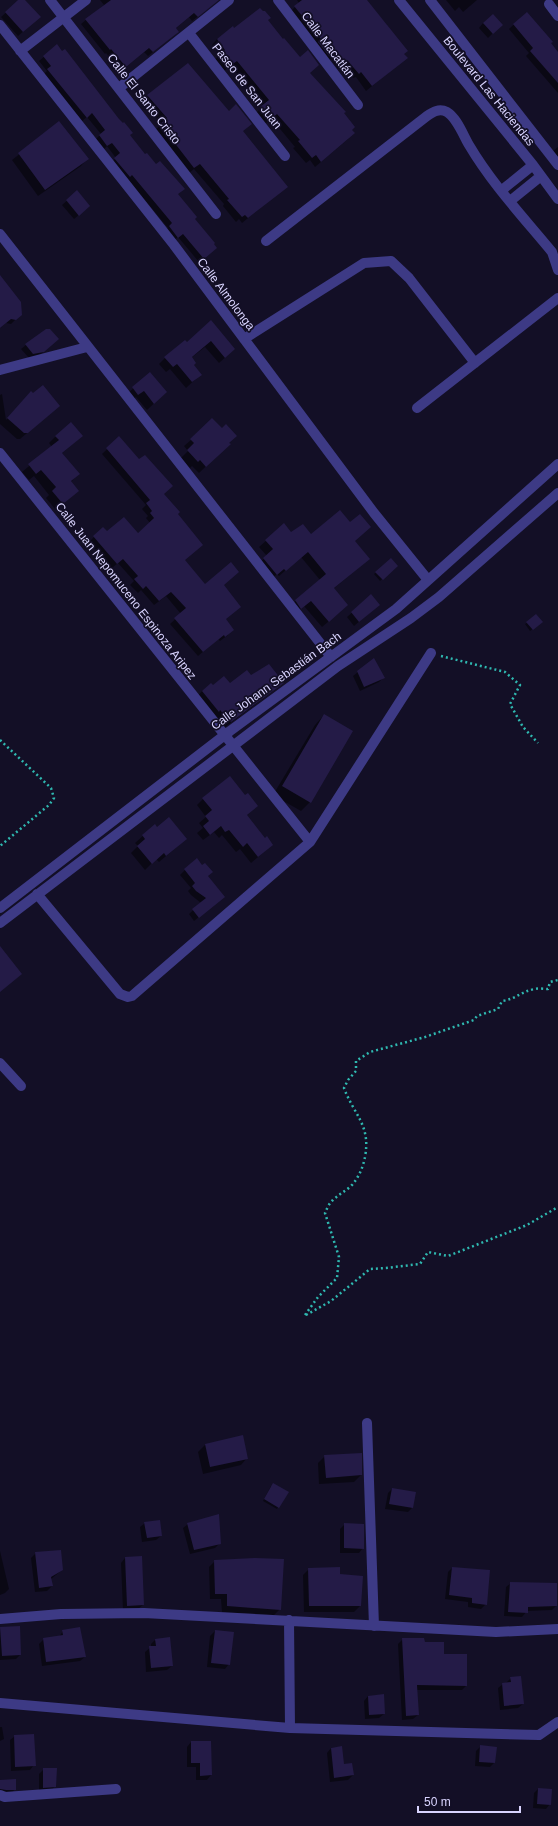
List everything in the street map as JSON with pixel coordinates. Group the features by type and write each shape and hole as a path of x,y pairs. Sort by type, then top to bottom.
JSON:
{"street":[{"name":"Calle El Santo Cristo","path":"50,0 216,214"},
{"path":"20,51 86,0"},
{"path":"119,88 229,0"},
{"name":"Calle Macatlán","path":"278,0 358,105"},
{"name":"Boulevard Las Haciendas","path":"399,0 533,165 558,199"},
{"name":"Boulevard Las Haciendas","path":"430,0 558,164"},
{"path":"549,4 558,16"},
{"name":"Calle Almolonga","path":"0,25 174,245 374,513 428,580"},
{"name":"Paseo de San Juan","path":"189,33 285,156"},
{"path":"266,241 434,111 440,110 447,113 454,120 478,160 552,252 558,270"},
{"path":"502,190 533,165"},
{"path":"510,201 541,176"},
{"path":"0,234 331,657"},
{"path":"244,340 364,263 390,262 409,278 475,363"},
{"path":"417,408 558,298"},
{"path":"0,370 87,347"},
{"name":"Calle Juan Nepomuceno Espinoza Aripez","path":"0,452 224,736 310,842"},
{"name":"Calle Johann Sebastián Bach","path":"0,908 224,736 396,609 558,464"},
{"name":"Calle Johann Sebastián Bach","path":"0,923 338,666 411,618 439,597 558,493"},
{"path":"37,894 120,994 128,997 137,992 310,842 431,654"},
{"path":"0,1063 21,1086"},
{"path":"367,1423 374,1626"},
{"path":"0,1619 62,1614 144,1613 496,1632 558,1629"},
{"path":"288,1620 290,1728"},
{"path":"0,1703 290,1728 539,1735 558,1722"},
{"path":"0,1795 5,1797 116,1789"},
{"path":"0,1800 29,1800"}],"path":[{"path":"431,654 505,672 520,685 510,704 523,726 538,743"},
{"path":"0,740 51,788 54,798 49,806 0,846"},
{"path":"558,980 550,982 548,988 535,989 520,994 512,1000 502,1001 498,1009 478,1016 474,1020 425,1037 370,1052 356,1061 356,1071 348,1080 344,1088 365,1130 367,1144 364,1160 360,1173 352,1184 332,1200 325,1213 339,1257 337,1278 318,1297 306,1315 331,1301 370,1269 420,1264 428,1252 448,1256 527,1225 558,1207"}],"building":[{"path":"18,0 25,0 41,17 23,32 5,12"},
{"path":"111,0 219,0 198,17 194,13 176,28 179,32 153,52 149,48 126,67 85,19"},
{"path":"302,0 367,0 408,51 404,54 408,58 372,86 361,72 359,74 348,61 344,64 336,55 333,58 330,55 329,56 318,42 321,39 294,6"},
{"path":"260,8 271,18 268,20 300,57 308,50 319,65 310,73 346,112 344,113 355,127 352,130 355,133 321,162 316,155 312,158 298,141 300,140 277,114 270,120 260,107 269,100 237,61 227,68 217,56 225,50 217,39"},
{"path":"527,12 553,42 551,43 558,52 558,83 530,51 533,48 513,24"},
{"path":"493,14 503,25 493,34 483,23"},
{"path":"57,44 62,51 65,49 119,119 123,123 124,122 133,133 130,135 145,154 147,153 156,164 160,161 185,189 178,194 197,217 195,219 215,243 214,244 217,248 204,259 183,234 178,238 169,226 172,223 132,175 130,177 114,158 120,153 112,143 107,146 99,135 105,130 92,113 87,118 47,69 51,66 43,56"},
{"path":"188,63 229,111 236,104 252,124 243,131 288,187 248,218 245,215 242,217 200,164 194,168 160,124 167,118 147,95"},
{"path":"59,121 89,159 45,190 18,153"},
{"path":"77,190 90,206 79,216 66,200"},
{"path":"0,275 21,302 22,315 16,320 11,319 0,328"},
{"path":"211,320 235,349 225,358 211,341 192,357 196,363 194,365 202,375 192,382 177,364 173,367 164,357 185,340 187,342"},
{"path":"46,329 50,329 59,339 44,352 33,354 25,344"},
{"path":"150,372 167,392 154,404 144,391 138,395 132,387"},
{"path":"43,385 60,406 28,433 24,433 7,418 31,391 33,393"},
{"path":"212,418 222,428 226,424 237,436 229,443 231,444 206,467 200,460 198,462 187,450 194,443 190,439"},
{"path":"71,422 83,436 62,453 80,474 71,481 79,491 63,504 52,491 56,487 41,470 36,474 28,464 59,440 55,436"},
{"path":"119,436 139,459 145,455 173,486 164,494 180,512 178,514 203,545 185,560 205,584 231,562 239,572 224,585 241,607 226,619 234,630 225,637 224,635 203,652 174,618 186,608 171,592 159,601 146,586 143,589 134,579 138,576 123,559 117,564 93,536 103,527 107,531 124,517 138,533 154,518 150,513 152,511 146,503 150,500 106,448"},
{"path":"340,510 350,522 360,514 371,527 355,541 370,559 334,588 348,605 329,622 311,601 301,609 295,600 326,574 308,552 286,571 284,569 277,575 263,558 273,549 265,540 284,523 291,532 303,524 311,534"},
{"path":"391,558 398,566 383,580 375,572"},
{"path":"371,594 380,605 359,622 351,612"},
{"path":"536,614 543,622 533,630 526,622"},
{"path":"374,658 385,678 364,687 357,671"},
{"path":"269,664 284,683 231,722 220,710 219,712 202,691 211,683 213,685 224,676 230,683 247,670 251,675"},
{"path":"324,714 353,731 311,803 282,786"},
{"path":"230,776 245,795 248,793 258,806 247,815 265,838 267,836 273,845 258,857 247,843 243,847 229,830 225,832 221,826 210,835 203,826 209,821 205,816 212,810 202,798"},
{"path":"169,817 187,839 166,856 164,853 152,864 137,846 145,839 142,835 155,824 157,827"},
{"path":"197,858 202,865 205,863 213,872 208,876 225,897 199,918 192,909 206,898 192,886 195,883 184,869"},
{"path":"0,946 22,974 0,992"},
{"path":"243,1435 248,1459 210,1467 205,1444"},
{"path":"362,1453 362,1475 326,1478 324,1455"},
{"path":"273,1483 289,1492 279,1508 264,1499"},
{"path":"392,1488 416,1492 413,1508 389,1504"},
{"path":"219,1514 221,1544 194,1550 187,1523"},
{"path":"160,1520 162,1536 147,1538 144,1522"},
{"path":"344,1523 364,1524 364,1549 344,1548"},
{"path":"61,1550 63,1570 51,1577 53,1586 39,1588 35,1552"},
{"path":"142,1556 144,1605 127,1606 125,1557"},
{"path":"255,1558 284,1559 281,1610 227,1606 227,1594 215,1594 214,1560"},
{"path":"340,1567 340,1574 363,1576 361,1606 309,1606 308,1568"},
{"path":"452,1567 490,1570 487,1605 472,1603 472,1598 449,1595"},
{"path":"510,1582 557,1583 557,1606 528,1607 528,1613 508,1612"},
{"path":"20,1626 21,1655 2,1656 0,1627"},
{"path":"80,1627 86,1657 46,1662 43,1638 63,1635 62,1630"},
{"path":"215,1630 234,1632 230,1665 211,1663"},
{"path":"170,1637 173,1666 151,1668 149,1646 156,1646 155,1639"},
{"path":"402,1638 424,1638 425,1642 444,1642 444,1654 467,1654 467,1686 417,1685 419,1715 406,1716"},
{"path":"521,1676 524,1704 504,1706 502,1683 511,1682 510,1677"},
{"path":"384,1694 385,1714 369,1715 368,1696"},
{"path":"34,1734 36,1766 15,1767 14,1735"},
{"path":"191,1741 211,1741 212,1775 200,1776 200,1763 191,1763"},
{"path":"480,1745 497,1747 495,1763 479,1762"},
{"path":"342,1746 344,1764 352,1763 354,1775 334,1778 331,1748"},
{"path":"43,1768 57,1768 56,1787 43,1788"},
{"path":"16,1779 16,1790 0,1789 0,1780"},
{"path":"538,1788 552,1789 551,1805 537,1804"}]}
